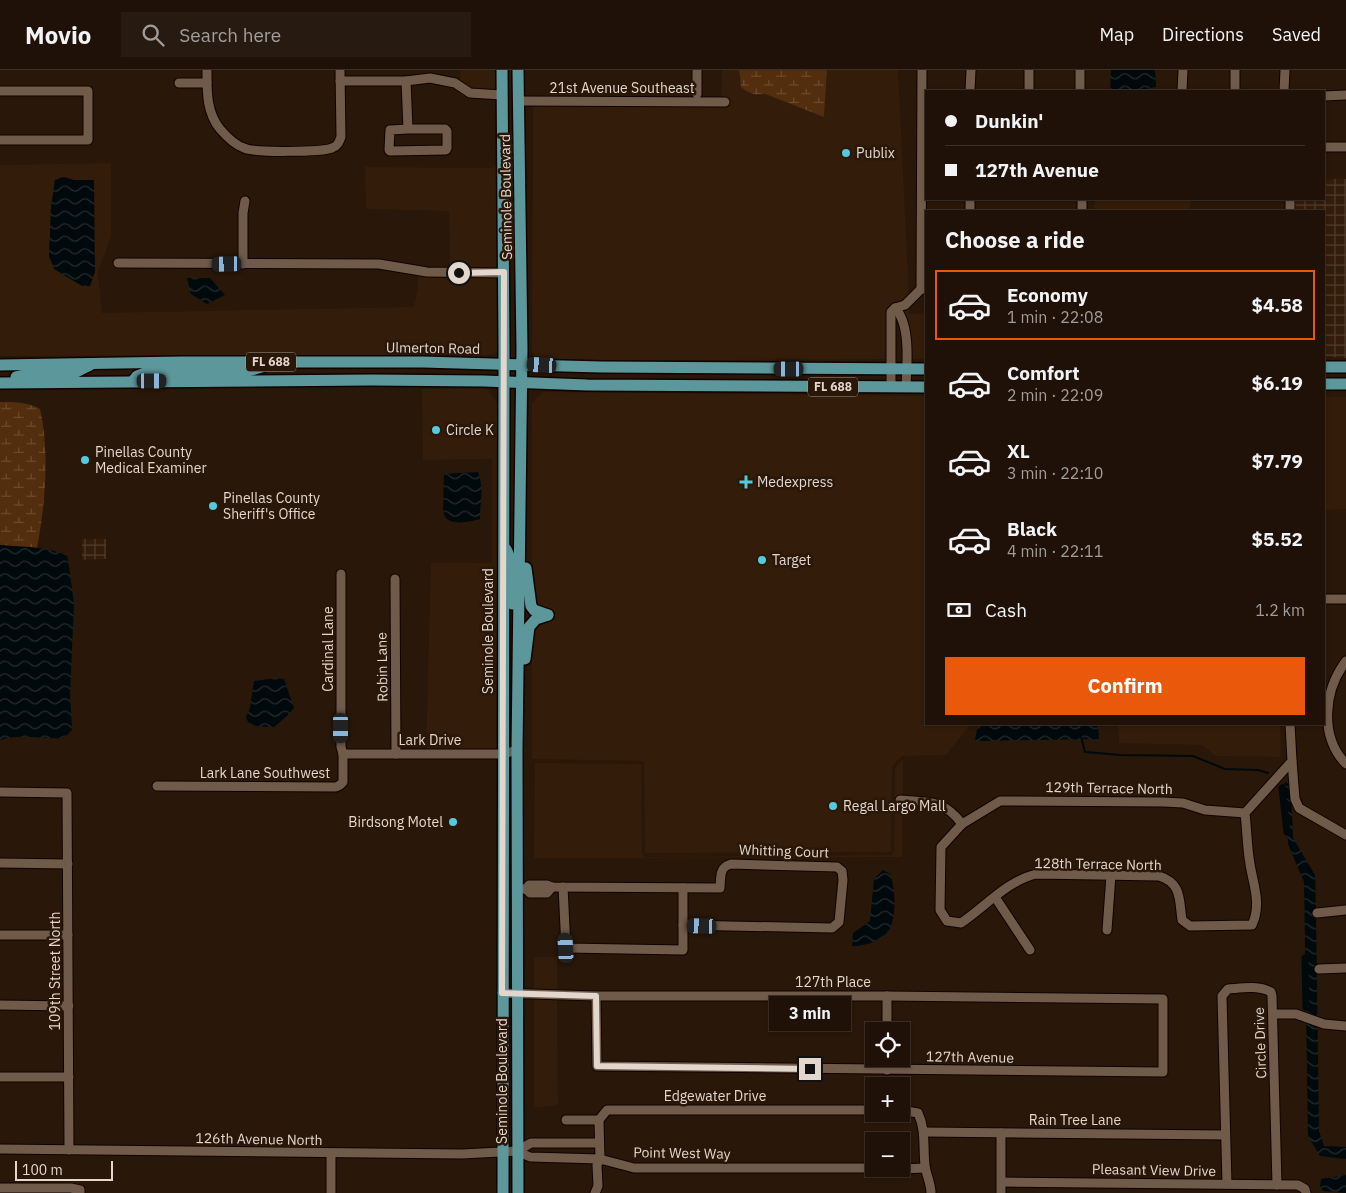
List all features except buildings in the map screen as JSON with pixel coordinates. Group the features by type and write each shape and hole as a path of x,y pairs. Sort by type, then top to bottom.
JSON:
{"main road":[{"name":"Seminole Boulevard","path":"502,70 504,272 503,1193"},
{"name":"Seminole Boulevard","path":"518,70 520,101 522,364 517,750 522,889 518,994 518,1193"},
{"path":"502,95 520,101"},
{"path":"119,363 133,381 137,376 147,372 248,371 280,362"},
{"name":"Ulmerton Road","path":"0,365 280,362 522,364 609,368 925,369"},
{"path":"0,382 30,374 72,374 92,364"},
{"path":"0,373 23,365"},
{"path":"1325,367 1346,367"},
{"name":"FL 688","path":"0,382 378,380 606,386 925,387"},
{"path":"1325,384 1346,384"},
{"path":"518,710 529,627 536,619 548,615 534,610 529,601 520,508"},
{"path":"503,542 510,558 512,603 519,622"}],"street":[{"path":"207,70 209,110 219,128 244,149 255,151 332,149 338,144 341,137 340,70"},
{"path":"697,70 697,94"},
{"path":"890,387 892,370 891,312 895,308 905,305 923,289 924,101 922,70"},
{"path":"970,90 971,70"},
{"path":"1029,70 1029,90"},
{"path":"1080,70 1080,90"},
{"path":"1182,90 1183,70"},
{"path":"1235,70 1235,90"},
{"path":"1284,70 1284,90"},
{"path":"340,81 406,81 430,78 454,83 470,93 502,95"},
{"path":"406,81 408,129"},
{"path":"179,83 207,82"},
{"path":"0,91 88,91 88,140 0,140"},
{"path":"1325,96 1346,96"},
{"name":"21st Avenue Southeast","path":"520,101 725,102"},
{"path":"408,129 445,129 446,150 390,151 390,130 408,129"},
{"path":"1325,147 1346,147"},
{"path":"243,264 244,201"},
{"path":"118,263 379,264 444,273 504,272"},
{"path":"895,308 901,314 906,333 906,387"},
{"name":"Cardinal Lane","path":"341,574 341,747 343,754"},
{"name":"Robin Lane","path":"395,579 396,754"},
{"path":"1325,599 1346,599"},
{"path":"1346,661 1331,686 1328,704 1328,724 1333,742 1346,764"},
{"path":"1290,725 1295,799 1299,808 1346,835"},
{"name":"Lark Drive","path":"343,754 503,754 517,750"},
{"name":"Lark Lane Southwest","path":"158,786 336,787 340,786 343,782 343,754"},
{"path":"1245,813 1292,761"},
{"name":"109th Street North","path":"0,792 67,793 69,1150"},
{"path":"900,800 937,803 948,810 962,824"},
{"name":"129th Terrace North","path":"947,921 940,910 941,847 962,824 1000,801 1163,802 1183,803 1205,810 1245,813"},
{"name":"128th Terrace North","path":"947,921 961,923 1026,876 1036,874 1159,876 1169,879 1177,887 1182,920 1190,926 1252,925 1256,916 1256,894 1250,864 1245,813"},
{"path":"0,863 68,864"},
{"name":"Whitting Court","path":"522,889 530,893 546,888 563,887 720,888 721,870 731,864 837,866 842,871 843,880 839,922 832,928 683,925"},
{"path":"1107,930 1111,875"},
{"path":"563,887 566,948 683,950 684,888"},
{"path":"995,897 1030,950"},
{"path":"1317,913 1346,910"},
{"path":"0,935 68,935"},
{"path":"1319,969 1346,968"},
{"name":"Circle Drive","path":"1226,1184 1222,996 1228,989 1254,988 1266,989 1271,992 1272,996 1276,1185"},
{"name":"127th Place","path":"502,993 596,996 1163,998 1163,1072"},
{"name":"127th Avenue","path":"596,996 597,1066 1163,1072"},
{"path":"887,996 887,1022"},
{"path":"0,1005 68,1006"},
{"path":"1273,1014 1296,1014 1324,1024 1346,1026"},
{"path":"0,1077 69,1077"},
{"name":"Edgewater Drive","path":"598,1120 607,1110 865,1110"},
{"path":"910,1112 918,1113 924,1132 925,1168 931,1185 931,1193"},
{"path":"566,1120 598,1120 600,1159 598,1165 598,1186 595,1193"},
{"name":"Rain Tree Lane","path":"924,1132 1225,1135"},
{"path":"1000,1133 1002,1193"},
{"path":"517,1151 531,1143 600,1143"},
{"name":"126th Avenue North","path":"0,1150 331,1154 462,1154 517,1151"},
{"name":"Point West Way","path":"517,1151 530,1157 600,1159 634,1168 865,1168"},
{"path":"331,1154 331,1193"},
{"path":"910,1168 925,1168"},
{"name":"Pleasant View Drive","path":"1002,1182 1178,1188 1226,1184 1298,1185 1305,1191"},
{"path":"0,1188 71,1188 80,1190 80,1193"}],"shaded area":[{"path":"460,70 498,70 498,99 461,96"},
{"path":"722,70 739,70 739,79 758,96 765,94 824,116 827,70 898,70 909,296 903,302 891,305 888,359 539,361 532,353 533,106 728,106 728,98 699,99 721,97"},
{"path":"111,163 111,237 98,272 102,313 414,307 418,274 444,277 499,276 500,351 489,355 0,356 0,165","holes":["64,177 74,180 93,180 54,269"]},
{"path":"499,166 499,269 450,269 449,211 366,209 365,167 490,168"},
{"path":"1325,179 1346,179 1346,358 1325,357 1325,210 1294,210 1294,200 1325,200"},
{"path":"1095,200 1190,200 1190,210 1094,210"},
{"path":"909,306 910,314 925,314 925,359 910,359 909,332 902,310"},
{"path":"422,389 488,389 500,408 498,750 426,750 431,563 492,563 492,459 423,460"},
{"path":"543,392 925,396 925,725 970,725 946,755 902,756 892,766 891,852 645,853 644,761 532,759 532,403"},
{"path":"1325,397 1346,397 1346,509 1325,510"},
{"path":"82,539 106,539 106,559 82,560"},
{"path":"1118,725 1280,725 1281,757 1216,756 1202,745 1119,743"},
{"path":"903,759 903,796 897,796 896,803 902,804 902,857 534,858 535,763 641,764 642,853 645,857 891,855 894,852 895,768"},
{"path":"534,957 557,957 557,991 534,991"},
{"path":"534,998 557,999 558,1105 534,1108"}],"green space":[{"path":"739,70 827,70 824,117 765,94 752,94 746,91 741,87"},
{"path":"0,402 16,402 40,409 46,461 42,515 37,548 0,545"}],"water":[{"path":"1111,70 1155,70 1156,87 1142,90 1110,90"},
{"path":"64,177 74,180 94,180 95,272 90,286 82,286 54,269 49,256 51,208 55,179"},
{"path":"187,278 210,278 225,295 207,304 191,294"},
{"path":"478,472 481,489 480,519 452,522 444,516 443,510 444,474"},
{"path":"0,545 51,550 67,556 68,559 74,604 70,693 72,730 64,738 16,737 0,740"},
{"path":"284,679 294,708 274,727 256,726 248,722 246,717 250,708 254,681"},
{"path":"980,725 1098,725 1099,739 975,741 977,729"},
{"path":"1286,782 1291,787 1293,838 1315,875 1316,910 1313,910 1314,917 1316,917 1319,1131 1324,1146 1346,1147 1346,1159 1320,1156 1308,1136 1304,882 1288,844 1286,801 1280,792 1281,786"},
{"path":"883,870 890,874 893,886 894,916 890,928 883,936 868,944 852,946 853,933 870,921 874,879"},
{"path":"1346,1175 1346,1193 1323,1191 1320,1186 1321,1179"}],"waterway":[{"path":"1081,737 1085,752 1121,755 1193,756 1225,769 1258,770 1268,773"},
{"path":"1282,788 1287,832"},
{"path":"1305,958 1306,1007"}],"place":[{"name":"Publix","path":"846,153"},
{"name":"Circle K","path":"436,430"},
{"name":"Pinellas County Medical Examiner","path":"85,460"},
{"name":"Medexpress","path":"746,482"},
{"name":"Pinellas County Sheriff's Office","path":"213,506"},
{"name":"Target","path":"762,560"},
{"name":"Regal Largo Mall","path":"833,806"},
{"name":"Birdsong Motel","path":"453,822"}],"route":[{"path":"459,273 504,272 502,993 596,996 597,1066 810,1069"}]}
